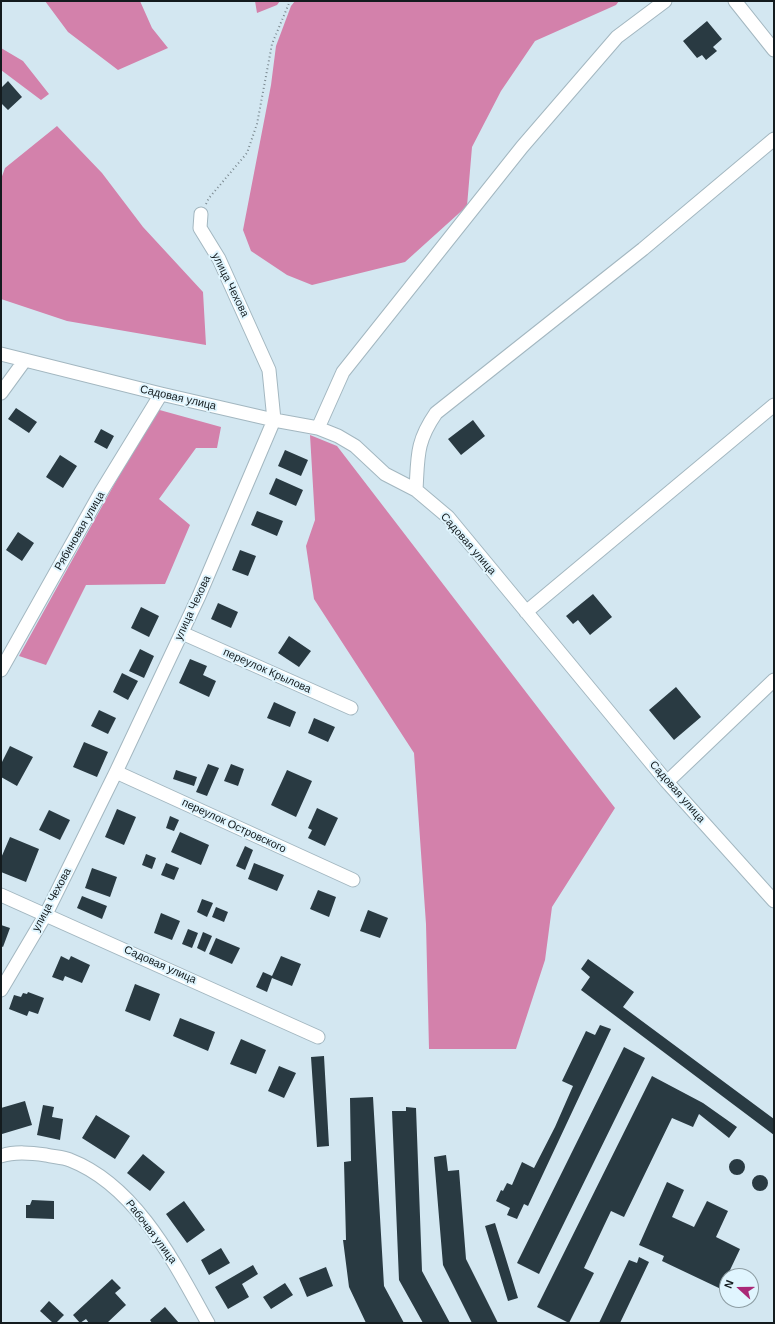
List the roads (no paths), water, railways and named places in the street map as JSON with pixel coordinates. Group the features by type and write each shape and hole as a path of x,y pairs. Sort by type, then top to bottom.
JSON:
{"street":[{"path":"318,428 343,372 522,147 617,37 665,1"},
{"path":"735,1 774,50"},
{"path":"416,490 419,444 425,429 436,413 643,249 774,139"},
{"name":"улица Чехова","path":"1,990 46,914 116,772 199,596 274,420 269,370 219,259 200,228 201,214"},
{"name":"Садовая улица","path":"1,354 161,394 274,420 318,428 338,436 355,446 385,474 416,490 448,517 667,782 774,901"},
{"path":"1,393 25,360"},
{"name":"Рябиновая улица","path":"1,670 101,492 161,394"},
{"path":"526,612 774,405"},
{"name":"переулок Крылова","path":"182,633 351,708"},
{"path":"667,782 774,680"},
{"name":"переулок Островского","path":"116,772 353,880"},
{"name":"Садовая улица","path":"1,895 318,1037"},
{"name":"Рабочая улица","path":"1,1156 8,1154 33,1153 69,1159 103,1178 133,1206 170,1255 208,1323"}]}
